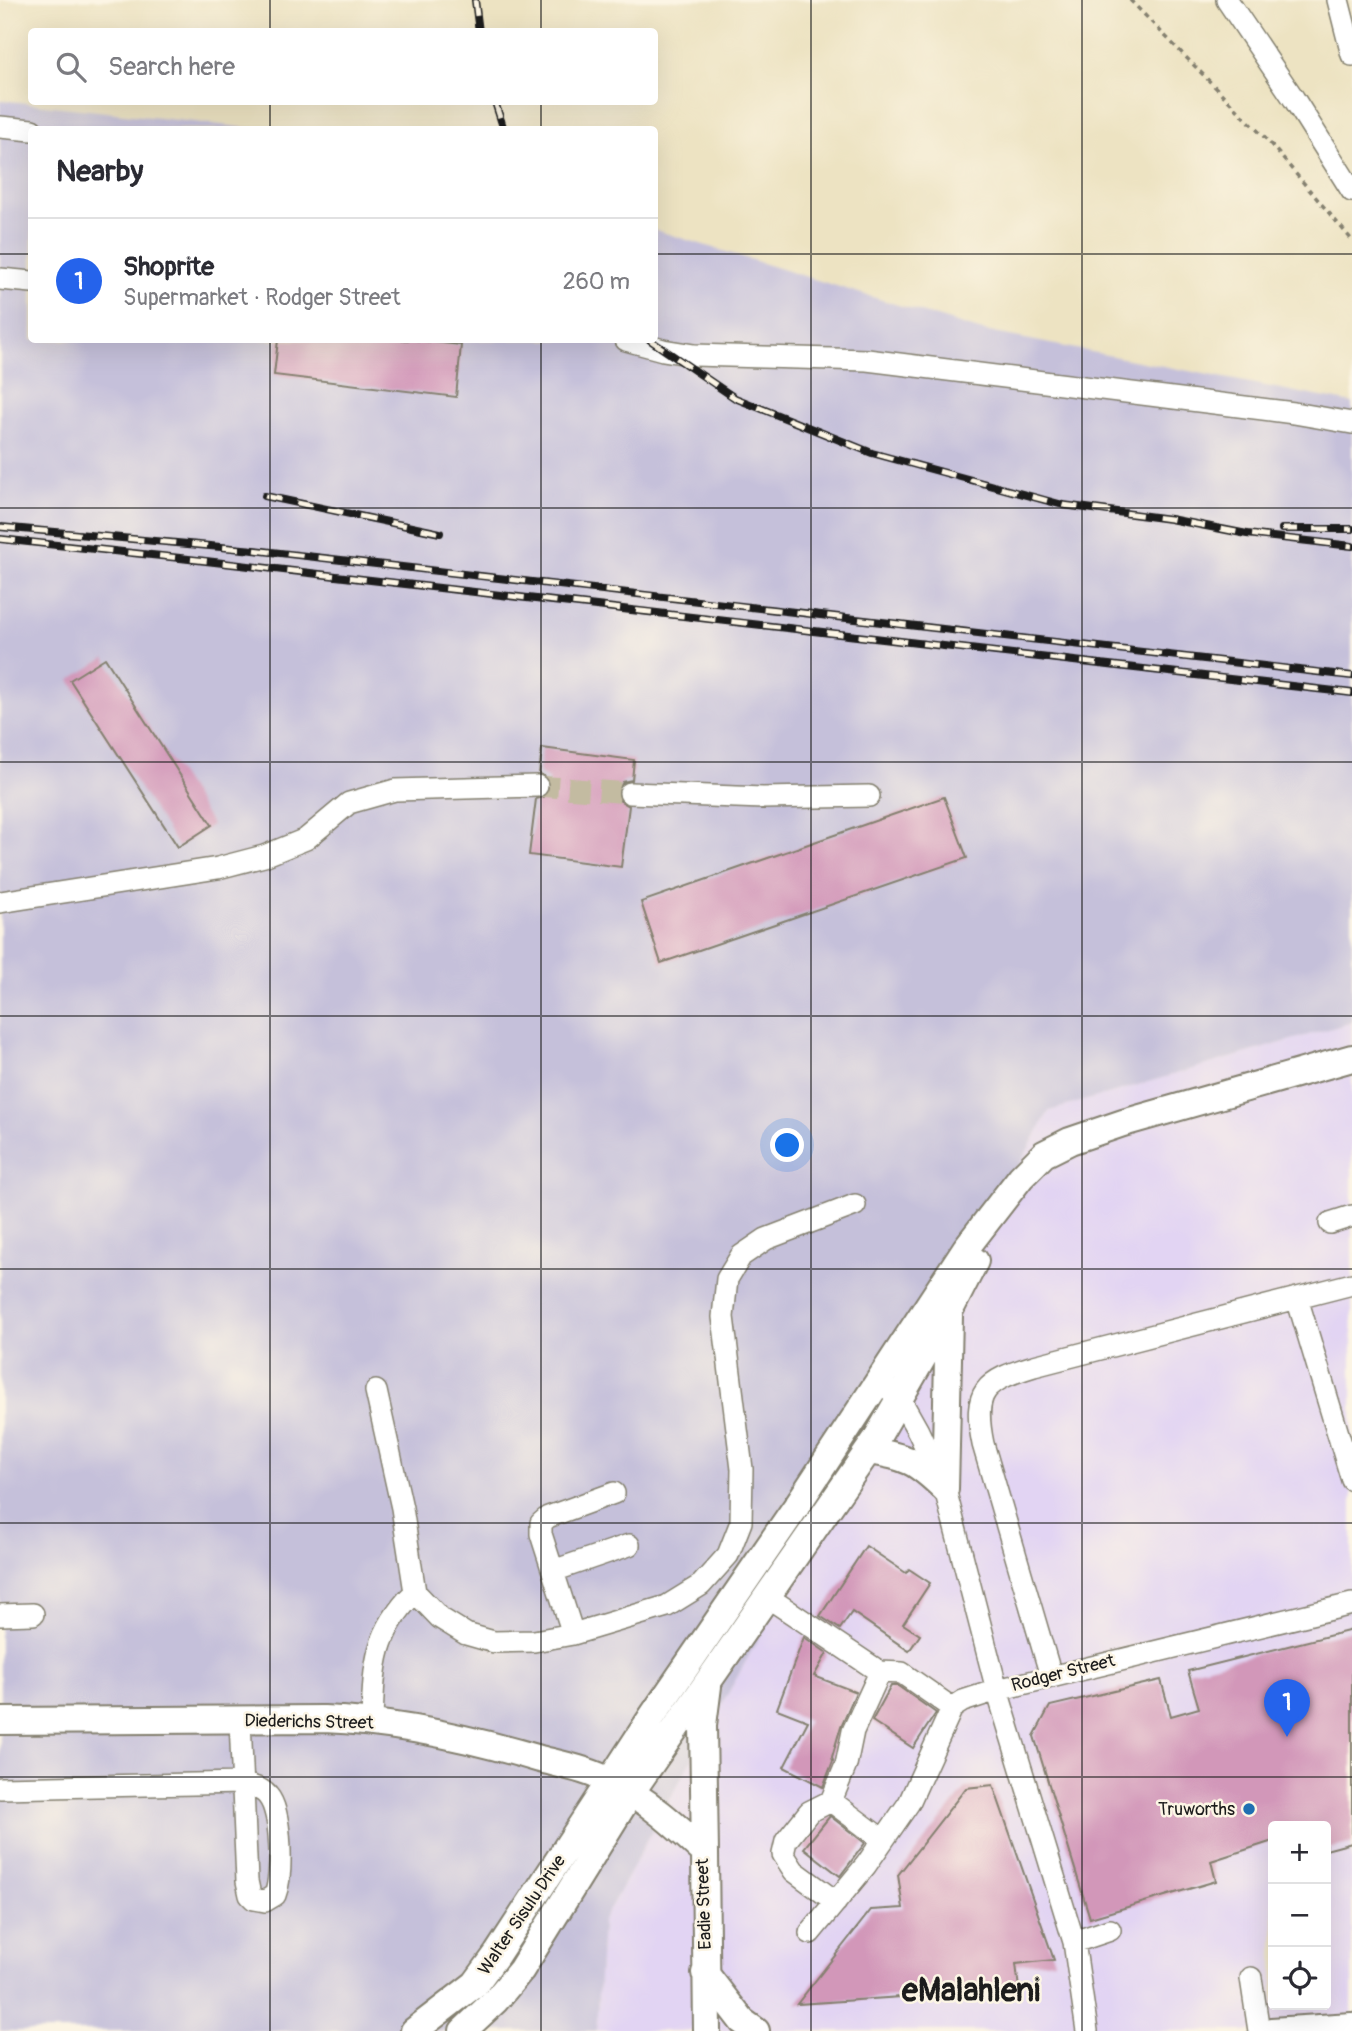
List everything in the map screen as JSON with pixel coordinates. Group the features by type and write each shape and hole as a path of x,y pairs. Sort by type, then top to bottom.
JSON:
{"main road":[{"path":"621,1787 879,1380 966,1248 1021,1177 1044,1153 1123,1123 1352,1058"},
{"path":"621,1787 708,1681 868,1451 949,1312 993,1225 997,1208"},
{"path":"945,1489 949,1312"},
{"path":"868,1451 914,1462 945,1489"},
{"path":"705,1853 703,1725 708,1681"},
{"name":"Diederichs Street","path":"0,1721 372,1721 436,1732 512,1751 621,1787"},
{"name":"Eadie Street","path":"621,1787 649,1805 705,1853 707,2031"},
{"name":"Walter Sisulu Drive","path":"414,2031 475,1984 621,1787"},
{"name":"Walter Sisulu Drive","path":"463,2031 496,2000 520,1970 621,1787"},
{"path":"705,1973 742,2021 756,2031"},
{"path":"1270,2031 1352,2026"}],"street":[{"path":"1227,0 1352,191"},
{"path":"1338,0 1352,55"},
{"path":"0,127 28,130"},
{"path":"0,279 28,282"},
{"path":"636,343 694,355 867,360 940,368 1294,413 1352,423"},
{"path":"6,901 218,868 264,856 306,839 349,803 395,790 537,786"},
{"path":"630,793 763,798 869,796"},
{"path":"376,1391 402,1508 415,1592 440,1618 466,1634 494,1642 534,1641 573,1634 667,1606 701,1585 728,1555 741,1522 742,1469 723,1317 727,1279 741,1256 766,1239 855,1205"},
{"path":"1330,1223 1352,1216"},
{"path":"1051,1676 984,1444 979,1421 982,1396 987,1388 1005,1375 1034,1366 1352,1284"},
{"path":"1297,1298 1352,1480"},
{"path":"810,1933 909,1803 952,1708 963,1701 997,1690 945,1489 930,1452 900,1399 879,1380"},
{"path":"573,1634 541,1534 541,1523 548,1517 614,1493"},
{"path":"553,1572 629,1545"},
{"path":"372,1721 374,1679 385,1630 397,1610 415,1592"},
{"path":"766,1596 880,1672 902,1673 952,1708"},
{"name":"Rodger Street","path":"1087,2031 1074,1942 997,1690 1352,1604"},
{"path":"0,1615 33,1614"},
{"path":"836,1902 794,1871 783,1854 786,1841 809,1812 831,1801 846,1765 853,1731 880,1672"},
{"path":"0,1788 243,1783 263,1791 271,1799 277,1818 280,1875 275,1895 265,1901 254,1899 248,1889 243,1783 240,1720"},
{"path":"831,1801 883,1840"},
{"path":"1074,1942 1110,1930"},
{"path":"1251,1978 1259,2031"}],"path":[{"path":"1130,0 1268,141 1352,240"}],"shaded area":[{"path":"0,100 230,126 28,126 28,343 658,343 658,231 979,330 1352,403 1352,1022 1049,1111 602,1922 596,2031 0,2031"},
{"path":"1352,1022 1352,2031 596,2031 602,1922 1049,1111"}],"building":[{"path":"278,343 461,345 456,397 274,375"},
{"path":"105,658 212,825 178,847 70,680"},
{"path":"542,748 634,760 632,780 623,782 617,792 619,800 629,806 621,867 529,855 536,799 544,797 550,786 548,779 539,773"},
{"path":"944,797 967,858 661,963 641,902"},
{"path":"866,1546 906,1573 909,1569 930,1583 903,1624 920,1635 909,1651 852,1612 840,1629 820,1616"},
{"path":"1352,1630 1352,1843 1331,1849 1331,1821 1268,1821 1268,1843 1211,1861 1216,1881 1090,1918 1034,1736 1050,1706 1161,1680 1171,1716 1199,1708 1188,1671"},
{"path":"804,1637 827,1653 814,1676 856,1692 841,1726 833,1761 823,1787 784,1767 808,1721 777,1709"},
{"path":"891,1686 898,1686 936,1713 913,1748 872,1721"},
{"path":"993,1785 1054,1960 1016,1964 1019,1989 797,2004 871,1910 903,1908 898,1875 966,1788"},
{"path":"830,1816 865,1843 840,1876 804,1848"}],"tunnel":[{"path":"537,786 630,793"}],"railway":[{"path":"475,0 478,28"},
{"path":"496,105 503,126"},
{"path":"654,343 735,398 872,453 1063,505 1170,519 1247,534 1352,546"},
{"path":"265,496 440,533"},
{"path":"0,527 254,550 1352,676"},
{"path":"1282,529 1352,529"},
{"path":"0,539 1352,693"}],"place":[{"name":"Shoprite","path":"1287,1737"},
{"name":"Truworths","path":"1249,1809"}],"district":[{"name":"eMalahleni","path":"971,1991"}]}
